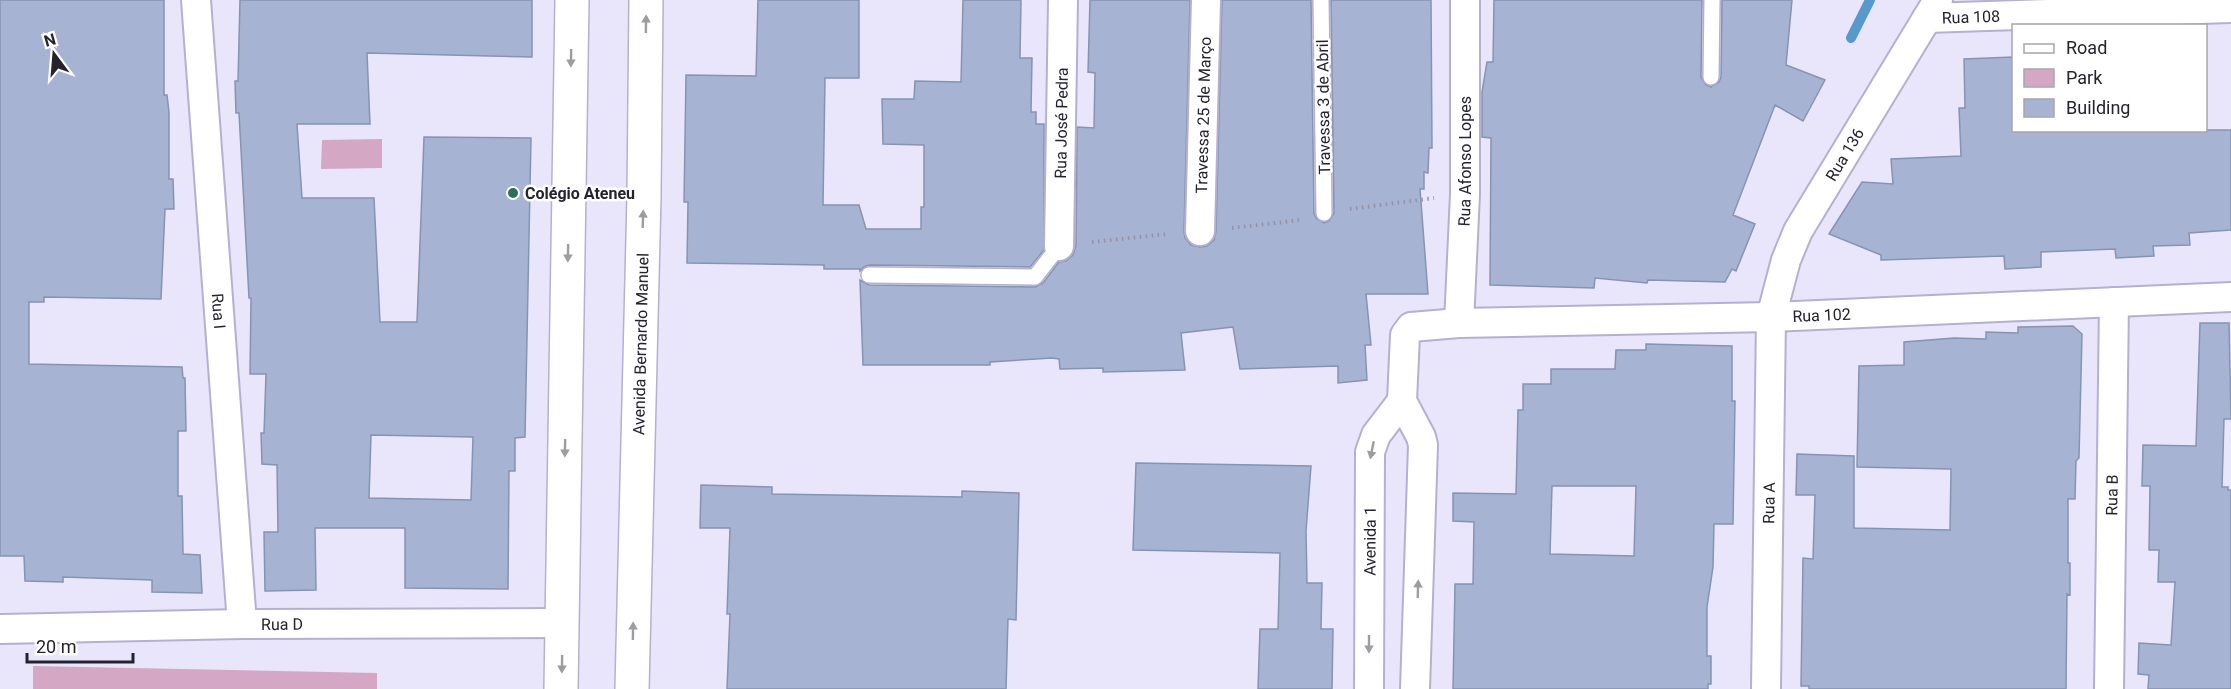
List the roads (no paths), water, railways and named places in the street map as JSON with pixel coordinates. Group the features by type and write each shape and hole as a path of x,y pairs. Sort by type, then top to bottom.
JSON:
{"main road":[{"path":"561,689 572,0"},
{"name":"Avenida Bernardo Manuel","path":"632,689 644,196 646,0"}],"street":[{"name":"Rua I","path":"196,0 242,624"},
{"name":"Rua José Pedra","path":"1059,246 1063,0"},
{"name":"Travessa 25 de Março","path":"1200,231 1206,0"},
{"name":"Rua Afonso Lopes","path":"1459,323 1465,194 1465,0"},
{"name":"Rua 108","path":"1933,9 2231,8"},
{"name":"Rua 136","path":"1771,317 1786,260 1798,231 1933,9"},
{"name":"Rua 102","path":"1402,401 1405,335 1411,327 1459,323 1771,317 2231,297"},
{"name":"Rua B","path":"2109,689 2114,302"},
{"name":"Rua A","path":"1766,689 1771,317"},
{"name":"Avenida 1","path":"1369,689 1370,452 1376,435 1402,401"},
{"path":"1402,401 1423,445 1415,689"},
{"name":"Rua D","path":"0,629 242,624 562,623"}],"lane":[{"name":"Travessa 3 de Abril","path":"1321,0 1324,213"},
{"path":"1711,76 1712,0"},
{"path":"869,275 1035,277 1059,246"}],"waterway":[{"path":"1851,38 1870,0"}],"place":[{"name":"Colégio Ateneu","path":"513,193"}]}
